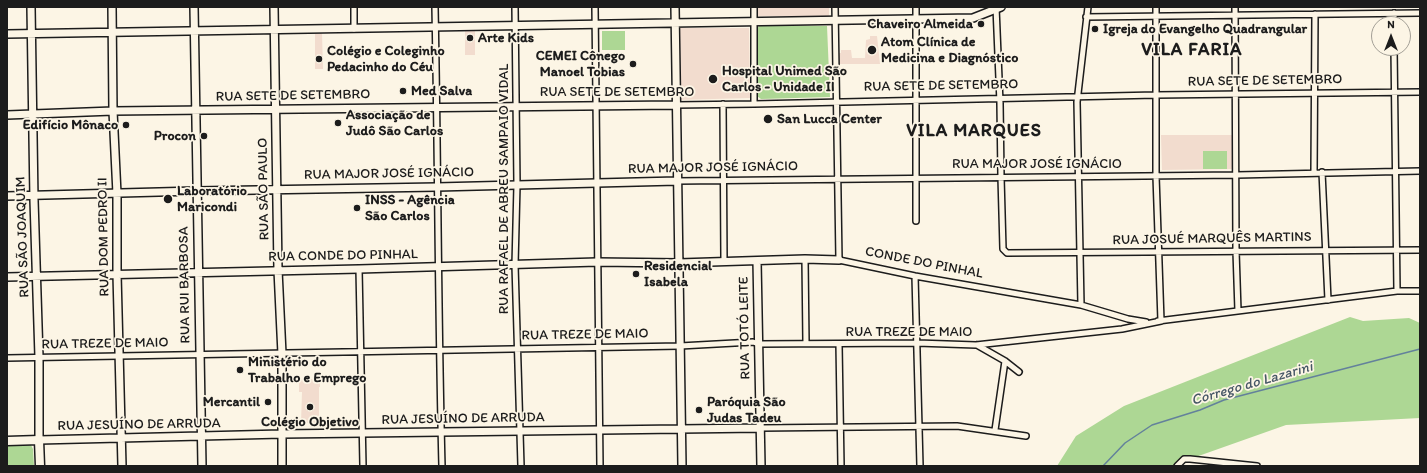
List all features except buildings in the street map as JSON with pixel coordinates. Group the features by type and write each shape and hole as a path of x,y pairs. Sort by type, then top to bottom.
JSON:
{"main road":[{"name":"RUA JESUÍNO DE ARRUDA","path":"7,441 39,440"},
{"name":"RUA SÃO JOAQUIM","path":"39,440 40,466"}],"street":[{"name":"RUA SÃO JOAQUIM","path":"31,7 32,114 39,357 39,440"},
{"name":"RUA DOM PEDRO II","path":"112,7 113,111 117,194 117,274 122,466"},
{"name":"RUA RUI BARBOSA","path":"194,7 202,466"},
{"name":"RUA SÃO PAULO","path":"274,7 278,270 282,354 282,466"},
{"path":"354,7 354,29"},
{"path":"435,7 442,466"},
{"name":"RUA RAFAEL DE ABREU SAMPAIO VIDAL","path":"515,7 517,185 515,265 521,466"},
{"path":"595,7 600,466"},
{"path":"675,7 675,105 682,466"},
{"path":"754,7 754,104"},
{"path":"835,7 838,260"},
{"path":"916,7 916,221"},
{"path":"1081,305 1077,97 1088,7"},
{"path":"1156,7 1156,176 1161,321 1397,291 1420,291"},
{"path":"1235,7 1237,175 1236,251 1238,311"},
{"path":"7,34 973,18 997,8 1001,177"},
{"path":"1086,17 1420,13"},
{"path":"1314,172 1316,93 1315,14"},
{"path":"1394,56 1397,291"},
{"name":"RUA SETE DE SETEMBRO","path":"7,115 113,111 754,104 1156,95 1420,92"},
{"path":"723,104 724,261"},
{"name":"RUA MAJOR JOSÉ IGNÁCIO","path":"7,196 723,180 1237,175 1314,172 1420,171"},
{"path":"1322,172 1328,300"},
{"name":"RUA JOSUÉ MARQUÊS MARTINS","path":"1001,177 1003,249 1007,253 1420,250"},
{"path":"805,259 806,343"},
{"name":"CONDE DO PINHAL","path":"679,263 805,259 838,260 915,276 1081,305 1142,322 1161,321"},
{"name":"RUA TOTÓ LEITE","path":"757,260 761,466"},
{"name":"RUA CONDE DO PINHAL","path":"7,276 359,269 597,262 679,263"},
{"path":"359,269 363,466"},
{"path":"915,276 920,466"},
{"name":"RUA TREZE DE MAIO","path":"7,358 680,346 753,342 759,344 917,343 976,345 1122,329 1161,321"},
{"path":"839,344 841,466"},
{"path":"976,345 1005,361 1019,372"},
{"path":"995,430 1005,361"},
{"name":"RUA JESUÍNO DE ARRUDA","path":"39,440 282,434 919,425 957,426 995,430 1026,436"},
{"path":"1177,466 1184,459 1257,466"}],"shaded area":[{"path":"758,7 829,7 829,16 758,16"},
{"name":"Hospital Unimed São Carlos - Unidade II","path":"677,28 749,28 750,98 677,100"},
{"name":"Arte Kids","path":"465,31 475,31 475,55 465,55"},
{"name":"Colégio e Coleginho Pedacinho do Céu","path":"322,33 323,69 315,69 315,34"},
{"name":"Atom Clínica de Medicina e Diagnóstico","path":"870,36 877,36 880,64 839,64 838,53 841,53 841,50 851,50 852,58 865,58 866,40 870,39"},
{"path":"1161,135 1232,135 1232,169 1162,170"},
{"name":"Colégio Objetivo","path":"299,379 320,380 319,423 301,423 302,392 299,392"}],"green space":[{"path":"760,25 827,26 830,97 761,99 757,96 756,29"},
{"path":"602,31 625,31 625,50 602,50"},
{"path":"1203,151 1227,151 1227,169 1203,169"},
{"path":"1350,317 1363,321 1409,318 1420,323 1420,418 1286,425 1190,459 1177,466 1057,466 1076,436 1124,406"},
{"path":"31,445 33,449 34,466 7,466 7,446"}],"waterway":[{"name":"Córrego do Lazarini","path":"1103,466 1125,443 1152,425 1200,410 1224,400 1420,349"}],"place":[{"name":"Chaveiro Almeida","path":"981,24"},
{"name":"Igreja do Evangelho Quadrangular","path":"1095,29"},
{"name":"Arte Kids","path":"470,38"},
{"name":"Atom Clínica de Medicina e Diagnóstico","path":"872,50"},
{"name":"Colégio e Coleginho Pedacinho do Céu","path":"319,59"},
{"name":"CEMEI Cônego Manoel Tobias","path":"633,64"},
{"name":"Hospital Unimed São Carlos - Unidade II","path":"713,79"},
{"name":"Med Salva","path":"403,91"},
{"name":"San Lucca Center","path":"768,119"},
{"name":"Associação de Judô São Carlos","path":"338,123"},
{"name":"Edifício Mônaco","path":"126,125"},
{"name":"Procon","path":"204,136"},
{"name":"Laboratório Maricondi","path":"168,199"},
{"name":"INSS - Agência São Carlos","path":"357,208"},
{"name":"Residencial Isabela","path":"636,274"},
{"name":"Ministério do Trabalho e Emprego","path":"240,370"},
{"name":"Mercantil","path":"268,402"},
{"name":"Colégio Objetivo","path":"310,407"},
{"name":"Paróquia São Judas Tadeu","path":"699,410"}],"district":[{"name":"VILA FARIA","path":"1192,50"},
{"name":"VILA MARQUES","path":"974,131"}]}
